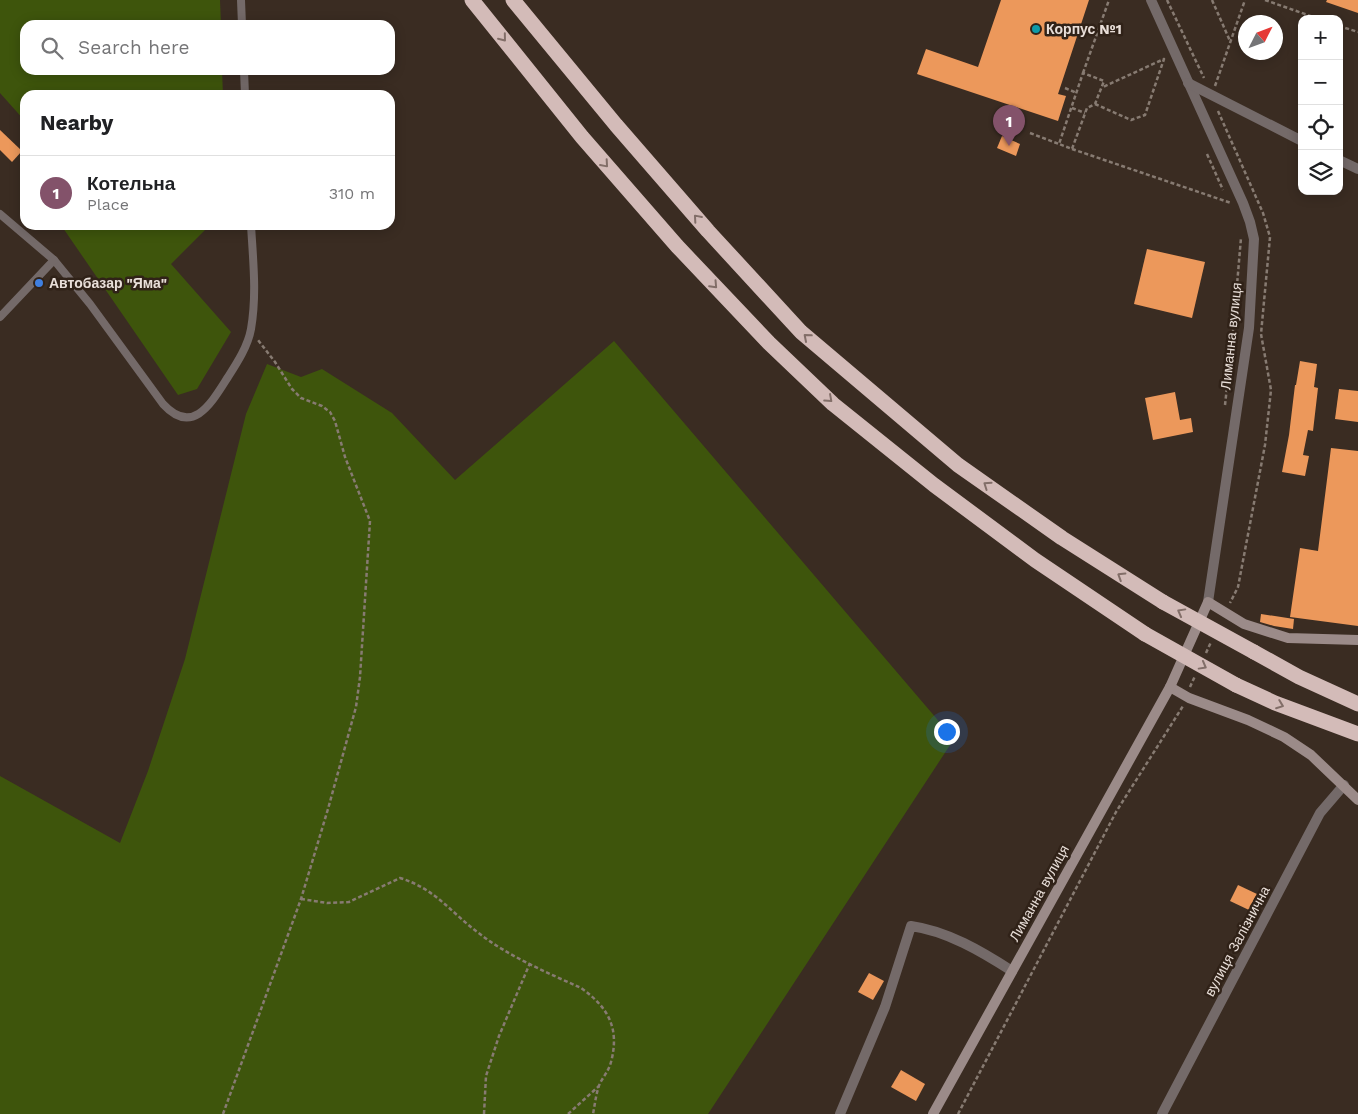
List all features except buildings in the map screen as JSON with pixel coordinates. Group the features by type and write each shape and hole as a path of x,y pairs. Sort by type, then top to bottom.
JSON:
{"highway":[{"path":"472,0 582,137 677,246 776,350 833,404 934,485 1035,560 1145,634 1236,685 1275,703 1357,734"},
{"path":"513,0 622,132 708,231 801,332 958,465 1062,538 1163,602 1299,676 1358,704"}],"main road":[{"path":"1208,602 1244,624 1288,638 1358,640"},
{"name":"Лиманна вулиця","path":"933,1114 1170,687 1208,602"},
{"path":"1170,687 1188,698 1248,720 1284,737 1311,755 1358,800"}],"street":[{"name":"Лиманна вулиця","path":"1151,0 1243,203 1254,239 1248,328 1208,602"},
{"path":"1188,83 1298,139"},
{"path":"1343,162 1358,169"},
{"name":"вулиця Залізнична","path":"1162,1114 1320,813 1344,785"},
{"path":"840,1114 885,1007 911,926 945,933 1012,970"}],"lane":[{"path":"241,0 242,20"},
{"path":"244,75 245,90"},
{"path":"0,214 54,260 90,304 163,404 178,417 187,418 203,412 210,404 238,361 251,331 255,296 251,230"},
{"path":"0,317 54,260"}],"path":[{"path":"1059,144 1108,0"},
{"path":"1212,0 1231,42"},
{"path":"1212,95 1246,0"},
{"path":"1265,0 1308,15"},
{"path":"1343,27 1358,32"},
{"path":"1102,88 1164,58"},
{"path":"1164,58 1168,67"},
{"path":"1095,104 1132,120 1145,115 1164,58"},
{"path":"1072,149 1084,113 1087,108 1095,104 1104,81 1083,73"},
{"path":"1065,88 1077,93"},
{"path":"1072,108 1084,113"},
{"path":"1030,133 1231,203"},
{"path":"1206,153 1235,209"},
{"path":"1224,408 1242,233"},
{"path":"223,1114 301,899 356,707 360,677 370,521 345,456 335,421 330,412 322,406 300,398 251,331"},
{"path":"958,1114 1116,812 1179,712"},
{"path":"301,899 349,902 400,878 416,883 440,899 480,934 502,950 581,988 598,1001 605,1010 613,1029 614,1039 611,1063 600,1085 593,1114"},
{"path":"484,1114 486,1076 499,1036 530,963"},
{"path":"568,1114 600,1085"}],"green space":[{"path":"0,0 220,0 221,20 20,20 20,75 222,75 223,90 20,90 20,115 0,93"},
{"path":"64,230 205,230 171,264 231,332 197,389 178,395"},
{"path":"614,341 954,739 708,1114 0,1114 0,776 120,843 148,771 185,659 246,414 267,364 301,377 322,369 392,413 455,480"}],"place":[{"name":"Корпус №1","path":"1036,29"},
{"name":"Котельна","path":"1009,146"},
{"name":"Автобазар \"Яма\"","path":"39,283"}]}
